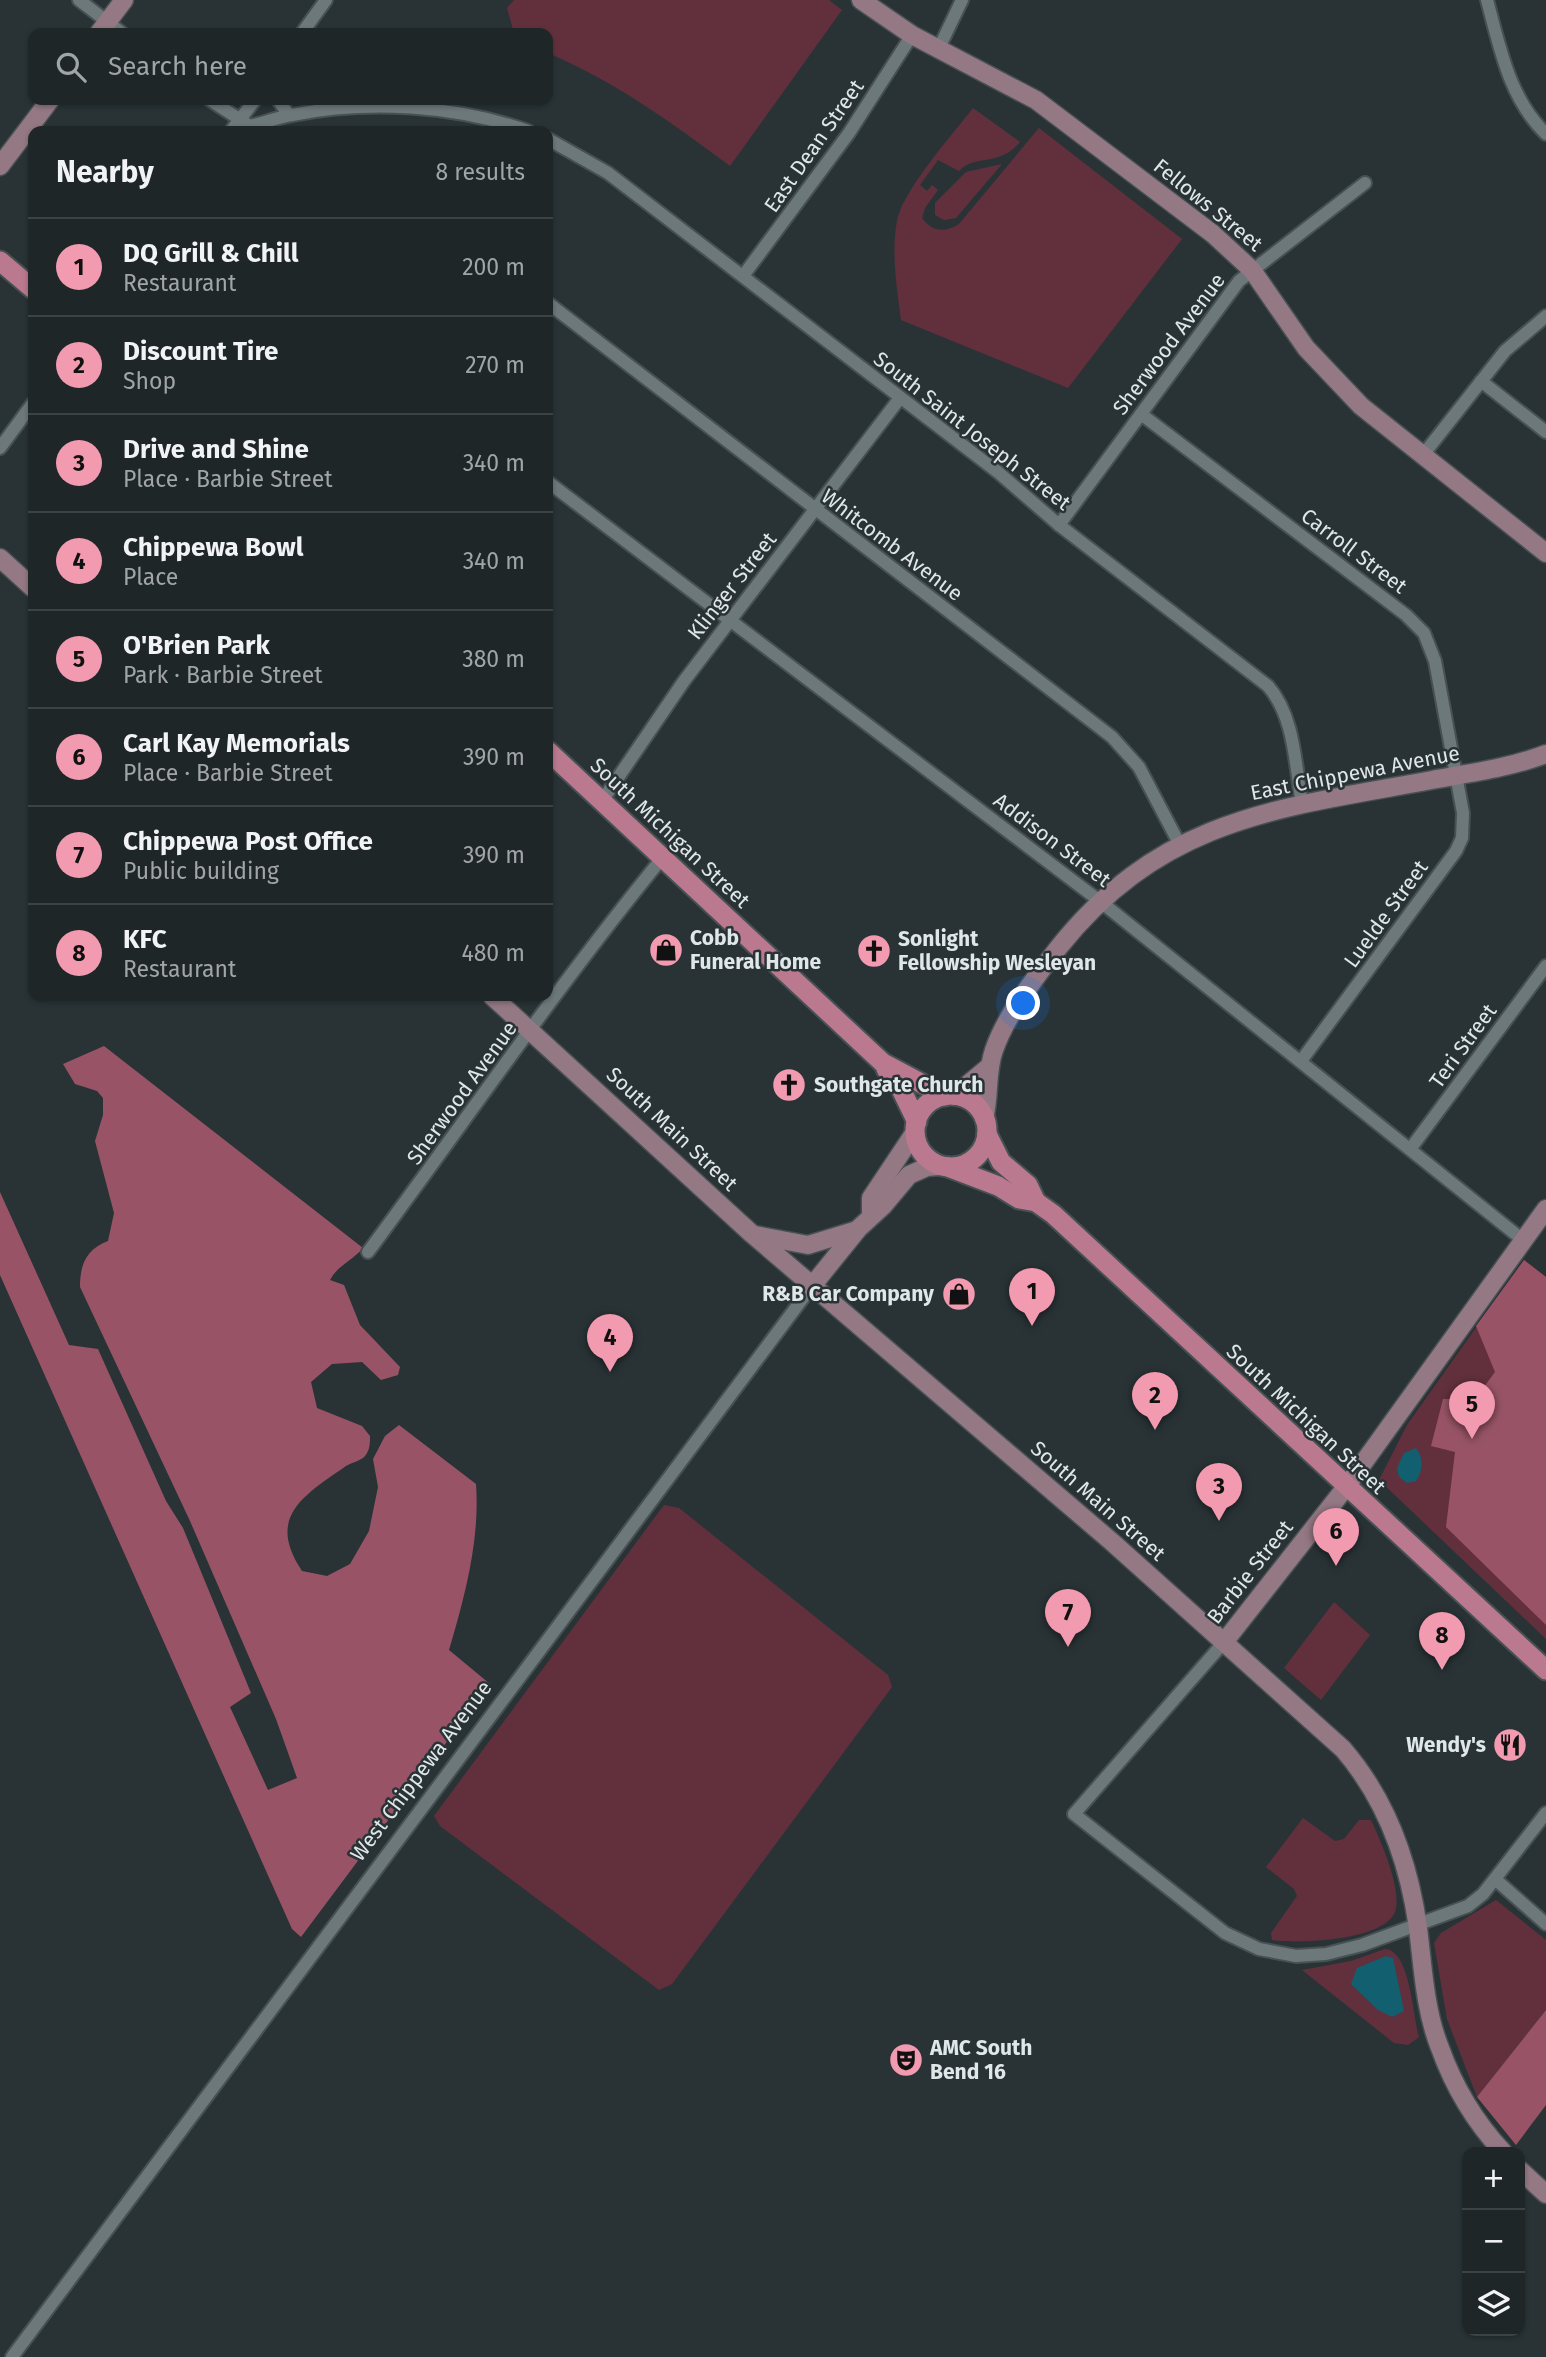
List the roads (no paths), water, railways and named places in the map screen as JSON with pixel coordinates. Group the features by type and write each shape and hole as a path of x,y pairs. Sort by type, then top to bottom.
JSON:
{"main road":[{"path":"0,261 28,285"},
{"name":"South Michigan Street","path":"553,756 883,1063 950,1096"},
{"name":"South Michigan Street","path":"883,1063 916,1127"},
{"path":"950,1096 973,1103 986,1126 979,1153 970,1161 944,1166 923,1154 916,1127 927,1105 950,1096"},
{"name":"South Michigan Street","path":"986,1126 1001,1162 1028,1185 1036,1202"},
{"name":"South Michigan Street","path":"944,1166 998,1186 1018,1199 1036,1202 1053,1214 1546,1670"}],"street":[{"path":"79,0 104,28 124,0"},
{"path":"306,28 326,0"},
{"name":"Fellows Street","path":"861,0 912,35 1036,100 1213,234 1252,270 1306,348 1339,385 1546,553"},
{"path":"939,48 962,0"},
{"path":"1487,0 1512,85 1532,120 1546,134"},
{"name":"East Dean Street","path":"743,276 849,134 912,35"},
{"path":"30,126 46,105"},
{"path":"215,105 235,126 250,126 289,115 339,109 395,107 460,114 488,126"},
{"path":"235,126 250,105"},
{"path":"282,105 289,115"},
{"path":"0,166 28,129"},
{"name":"South Saint Joseph Street","path":"553,142 608,173 999,473 1059,525 1255,675 1277,696 1289,729 1302,804"},
{"name":"Sherwood Avenue","path":"1059,525 1226,297 1252,270 1365,183"},
{"name":"Whitcomb Avenue","path":"553,307 1123,747 1139,767 1181,845"},
{"path":"1423,455 1518,338 1546,316"},
{"path":"1481,381 1546,432"},
{"name":"Klinger Street","path":"601,801 729,620 900,398"},
{"path":"0,448 28,410"},
{"name":"Carroll Street","path":"1141,414 1415,622 1424,633 1435,661 1457,776"},
{"name":"Addison Street","path":"553,486 1101,902 1524,1240"},
{"path":"0,558 28,583"},
{"name":"East Chippewa Avenue","path":"986,1126 989,1066 1004,1027 1067,938 1101,902 1143,868 1181,845 1238,820 1302,804 1457,776 1546,754"},
{"name":"Luelde Street","path":"1301,1061 1456,851 1464,826 1457,776"},
{"name":"Sherwood Avenue","path":"553,999 591,944 663,857"},
{"name":"Teri Street","path":"1411,1149 1546,966"},
{"name":"South Main Street","path":"498,1001 752,1234 1225,1641 1328,1733 1361,1769 1384,1809 1399,1846 1418,1925 1431,2015 1439,2048 1465,2101 1483,2131 1498,2147"},
{"name":"Sherwood Avenue","path":"368,1252 552,1001"},
{"name":"East Chippewa Avenue","path":"950,1096 989,1066"},
{"name":"West Chippewa Avenue","path":"871,1215 871,1198 916,1127"},
{"name":"West Chippewa Avenue","path":"12,2357 812,1286 858,1229 883,1206 909,1175 927,1167 944,1166"},
{"name":"Barbie Street","path":"1418,1925 1326,1954 1296,1956 1259,1950 1243,1944 1203,1917 1074,1814 1225,1641 1346,1487 1546,1209"},
{"path":"752,1234 808,1245 858,1229"},
{"path":"1418,1925 1468,1906 1495,1880 1546,1813"},
{"path":"1495,1880 1546,1924"},
{"path":"1525,2175 1546,2194"}],"water":[{"path":"1416,1448 1421,1460 1420,1473 1416,1481 1407,1483 1399,1477 1397,1468 1404,1453"},
{"path":"1386,1956 1393,1958 1404,2011 1392,2017 1378,2010 1351,1984 1357,1968"}],"place":[{"name":"Cobb Funeral Home","path":"666,950"},
{"name":"Sonlight Fellowship Wesleyan","path":"874,951"},
{"name":"Southgate Church","path":"789,1085"},
{"name":"R&B Car Company","path":"959,1294"},
{"name":"DQ Grill & Chill","path":"1032,1326"},
{"name":"Chippewa Bowl","path":"610,1372"},
{"name":"Discount Tire","path":"1155,1430"},
{"name":"O'Brien Park","path":"1472,1439"},
{"name":"Drive and Shine","path":"1219,1521"},
{"name":"Carl Kay Memorials","path":"1336,1566"},
{"name":"Chippewa Post Office","path":"1068,1647"},
{"name":"KFC","path":"1442,1670"},
{"name":"Wendy's","path":"1510,1745"},
{"name":"AMC South Bend 16","path":"906,2060"}]}
